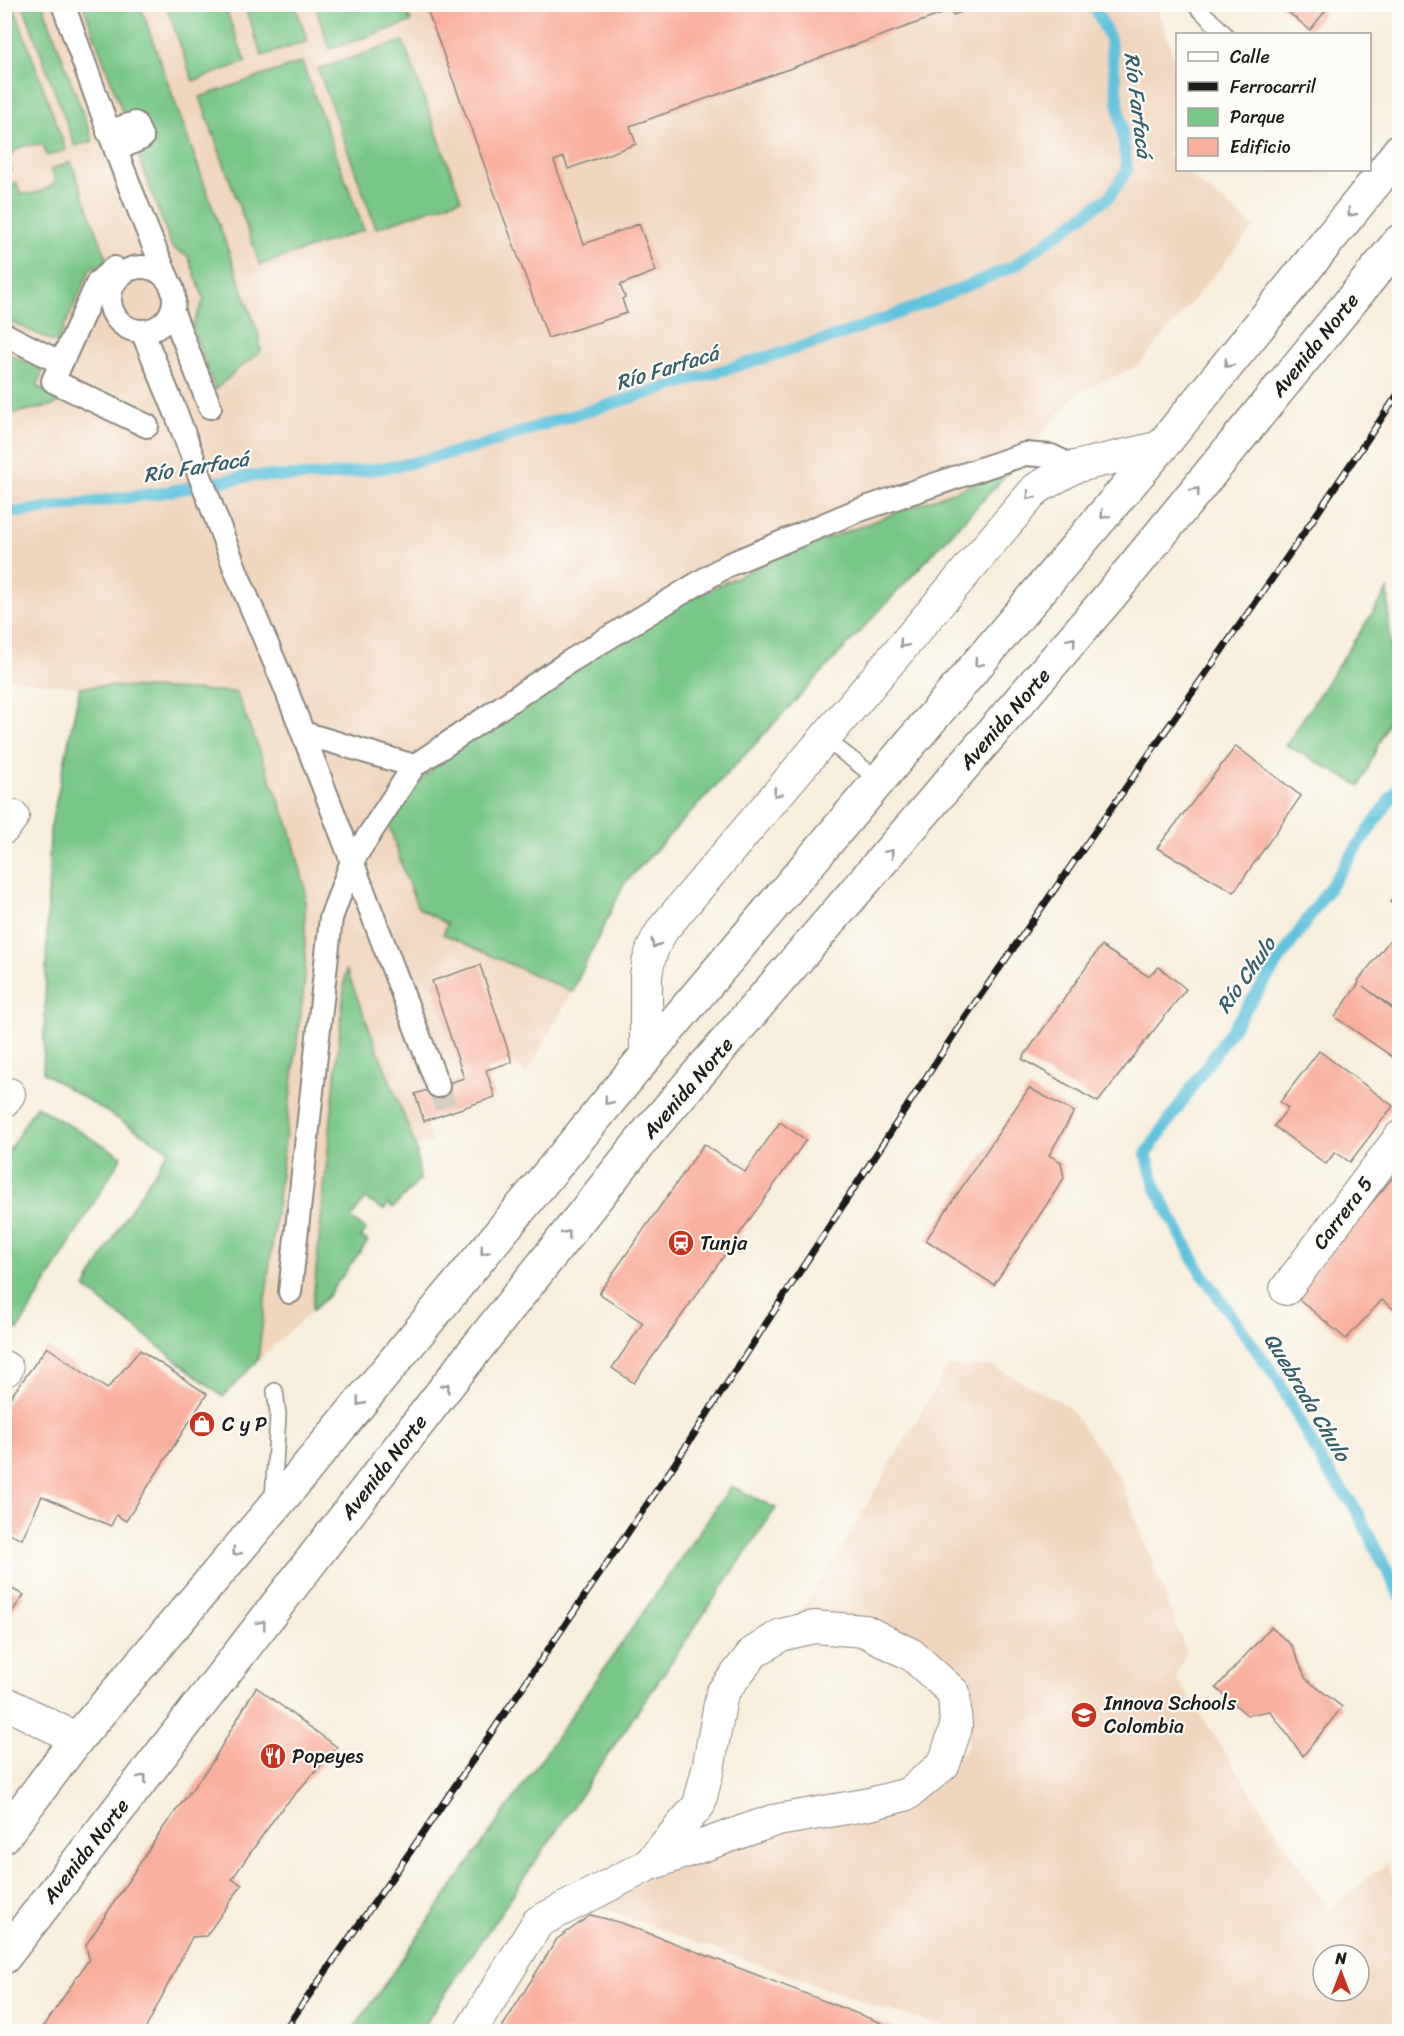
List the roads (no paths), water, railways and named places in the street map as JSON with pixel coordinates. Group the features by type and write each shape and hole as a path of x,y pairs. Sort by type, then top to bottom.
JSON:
{"main road":[{"path":"4,1836 77,1739 272,1508 646,1056 1161,447 1373,174 1400,150"},
{"name":"Avenida Norte","path":"4,1957 464,1364 650,1130 1109,597 1400,242"}],"street":[{"path":"63,4 108,142 171,286 174,296 172,310 162,324 142,331 122,325 110,307 109,297 117,278 136,267 147,267 166,277 171,286"},
{"path":"114,268 85,295 53,381 79,399 147,426"},
{"path":"172,310 210,407"},
{"path":"6,326 61,363"},
{"path":"142,331 238,576 303,733 438,1086"},
{"path":"646,1056 646,976 647,963 653,944 663,929 824,738 1036,489 1074,467 1161,447"},
{"path":"290,1292 331,918 352,861 414,766 567,663 728,565 854,512 1025,454 1051,456 1074,467"},
{"path":"303,733 414,766"},
{"path":"4,814 13,816 4,828"},
{"name":"Carrera 5","path":"1286,1289 1400,1137"},
{"path":"470,2031 538,1922 648,1865 772,1821 870,1804 908,1794 944,1764 956,1727 954,1693 912,1655 865,1631 814,1627 781,1635 753,1653 722,1693 699,1805 648,1865"},
{"path":"4,1702 77,1739"}],"lane":[{"path":"1194,4 1224,33"},
{"path":"824,738 879,780"},
{"path":"272,1508 278,1414 275,1390"}],"waterway":[{"name":"Río Farfacá","path":"4,514 160,493 250,476 324,476 398,466 481,446 548,423 840,335 926,303 1014,266 1110,196 1127,170 1110,39 1093,4"},
{"name":"Río Chulo","path":"1400,785 1146,1154 1157,1191 1200,1271 1278,1380 1324,1466 1354,1506 1400,1596"}],"tunnel":[{"path":"438,1086 448,1113"}],"railway":[{"path":"283,2032 410,1852 674,1465 966,1016 1297,543 1400,391"}],"place":[{"name":"Tunja","path":"681,1243"},
{"name":"C y P","path":"202,1424"},
{"name":"Innova Schools Colombia","path":"1084,1715"},
{"name":"Popeyes","path":"273,1756"}],"water label":[{"name":"Quebrada Chulo","path":"1307,1397"}]}
